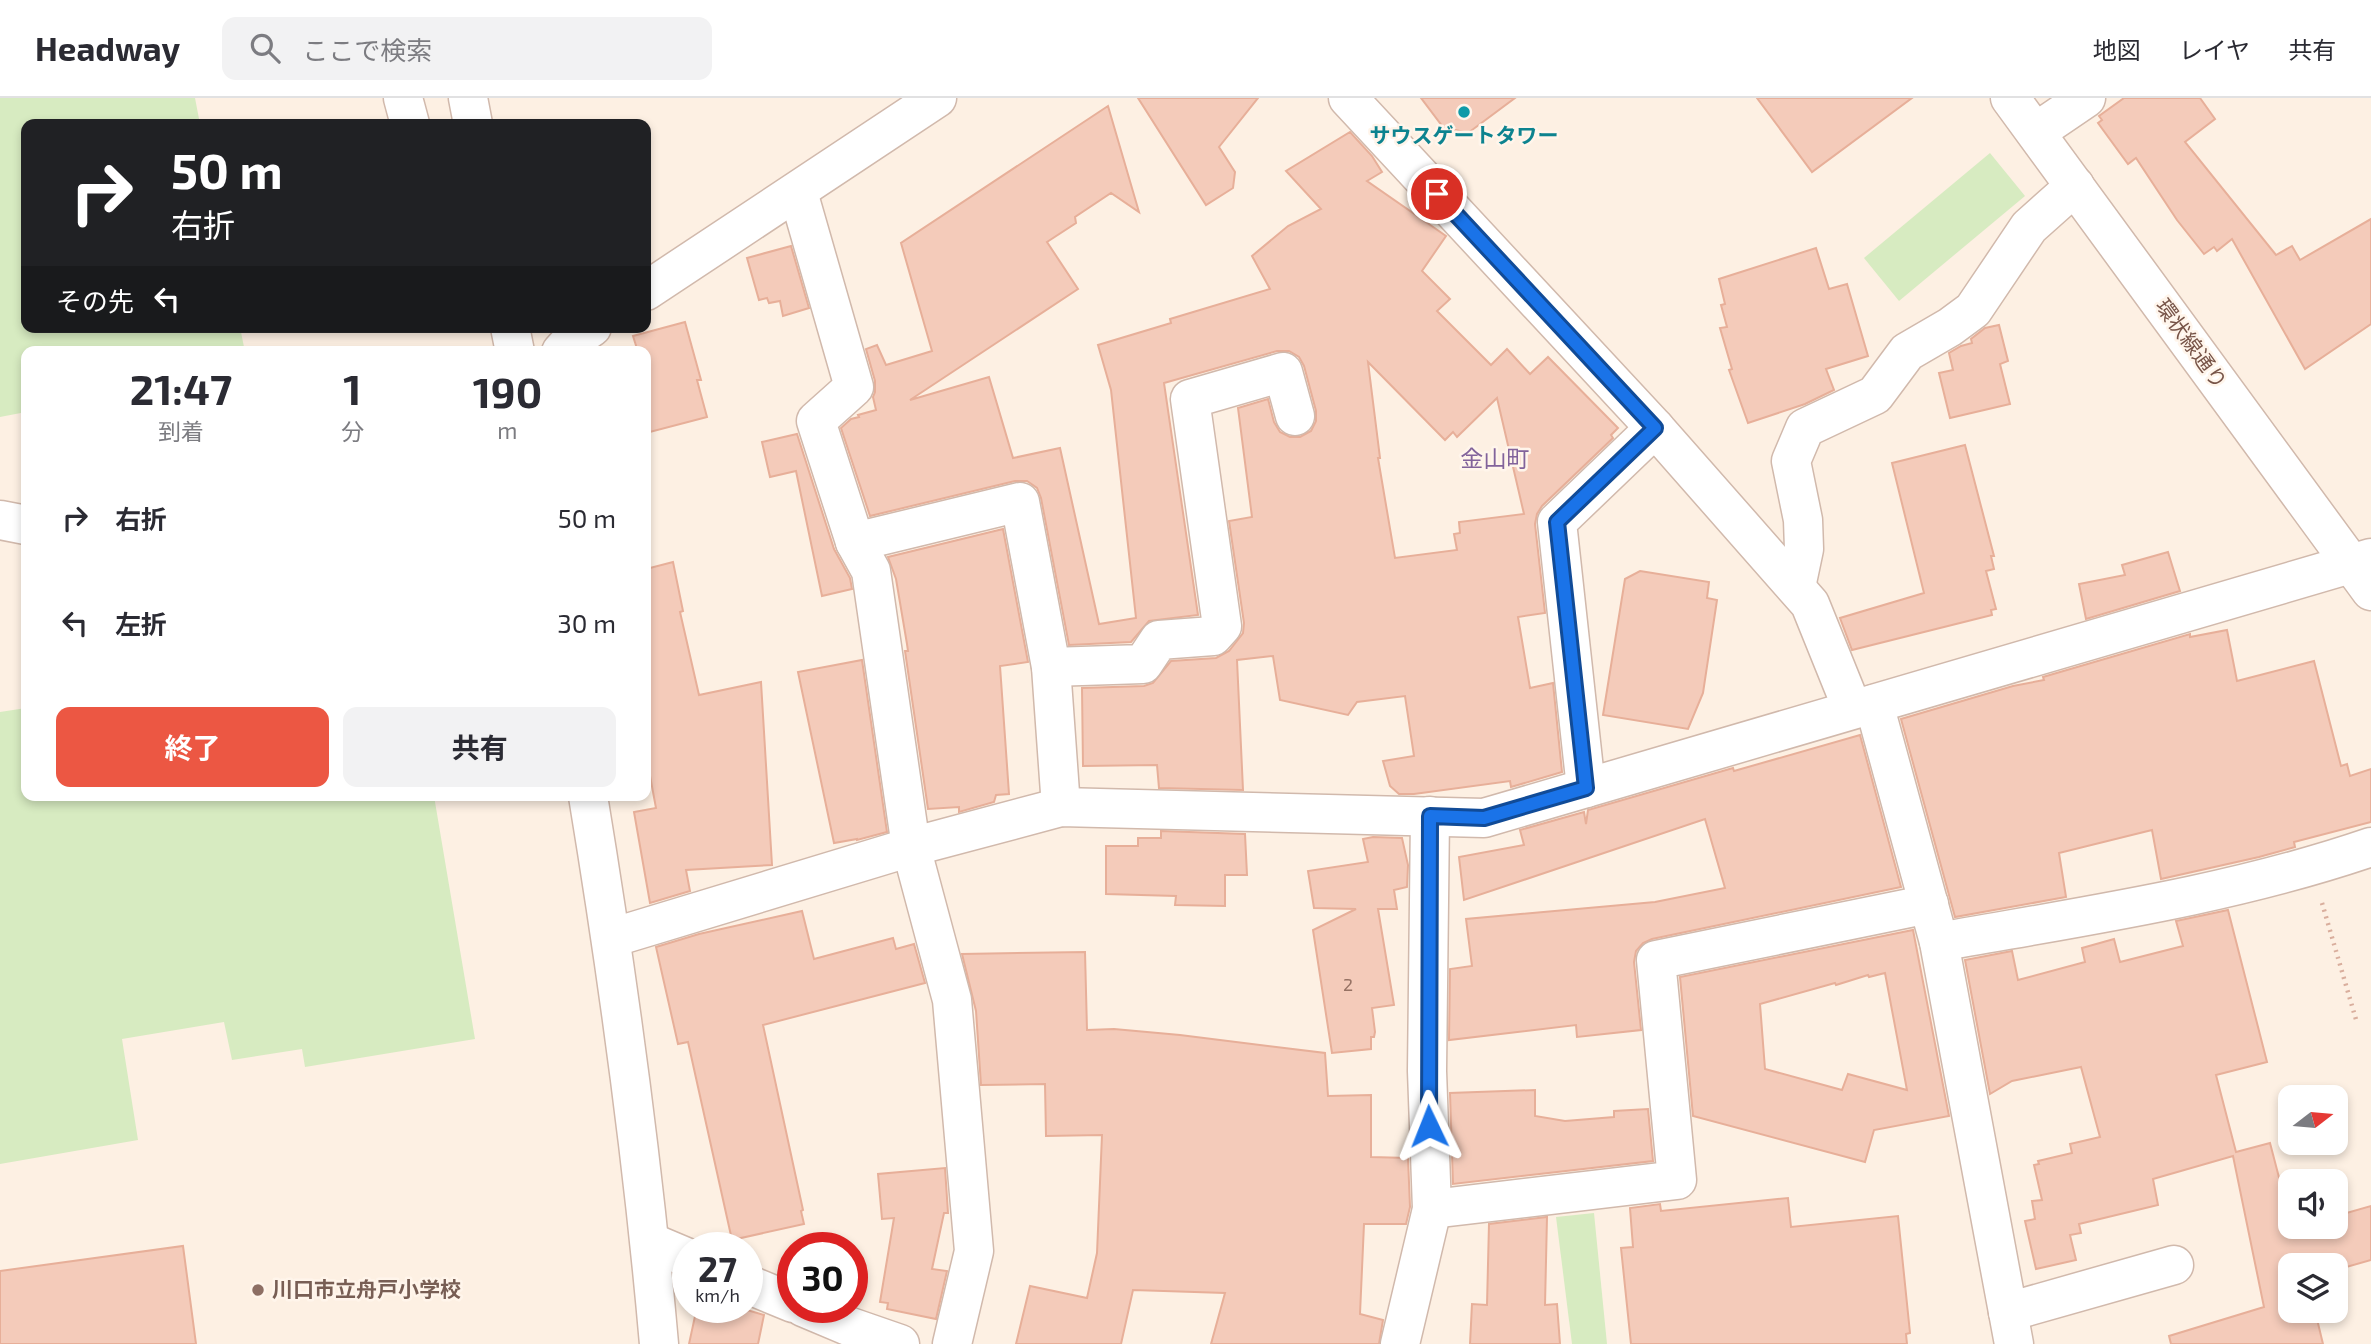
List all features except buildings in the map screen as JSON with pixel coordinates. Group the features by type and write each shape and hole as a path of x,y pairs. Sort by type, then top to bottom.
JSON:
{"street":[{"path":"403,98 409,119"},
{"path":"468,98 472,119"},
{"path":"651,288 937,98"},
{"path":"1348,98 1655,428 1810,604 1863,706 1929,904 1939,942 2011,1328 2174,1265"},
{"name":"環状線通り","path":"2010,98 2364,571"},
{"path":"2036,132 2086,98"},
{"path":"1796,587 1804,549 1802,520 1791,461 1805,428 1875,395 1907,352 1950,327 1972,310 2029,227 2075,186"},
{"path":"798,192 854,387 816,421 855,542 871,571 911,847 953,1000 974,1251 952,1344"},
{"path":"566,346 583,333"},
{"path":"1051,667 1143,664 1159,640 1213,636 1222,626 1190,399 1283,372 1295,416"},
{"path":"1586,788 1557,522 1655,428"},
{"path":"855,542 1020,502 1051,667 1060,807"},
{"path":"0,520 21,524"},
{"path":"611,938 911,847 1060,807 1484,818 1863,706 2364,571"},
{"path":"589,801 611,938 650,1242 659,1344"},
{"path":"1400,1344 1432,1209 1427,1070 1430,816"},
{"path":"1939,942 2213,892 2311,868 2371,847"},
{"path":"1432,1209 1677,1180 1656,960 1929,904"},
{"path":"650,1242 672,1251"},
{"path":"841,1323 900,1344"}],"path":[{"path":"2311,868 2357,1023"}],"green space":[{"path":"0,98 195,98 199,119 21,119 21,333 241,333 244,346 21,346 21,413 0,417"},
{"path":"1990,153 2025,196 1899,301 1864,258"},
{"path":"21,709 21,801 435,801 475,1039 305,1067 302,1049 232,1060 224,1022 122,1039 138,1140 0,1164 0,712"},
{"path":"1594,1213 1607,1344 1572,1344 1556,1217"}],"place":[{"name":"サウスゲートタワー","path":"1464,112"},
{"name":"川口市立舟戸小学校","path":"258,1290"}],"district":[{"name":"金山町","path":"1495,459"}],"route":[{"path":"1429,1126 1427,1070 1430,816 1484,818 1586,788 1557,522 1655,428 1437,194"}]}
